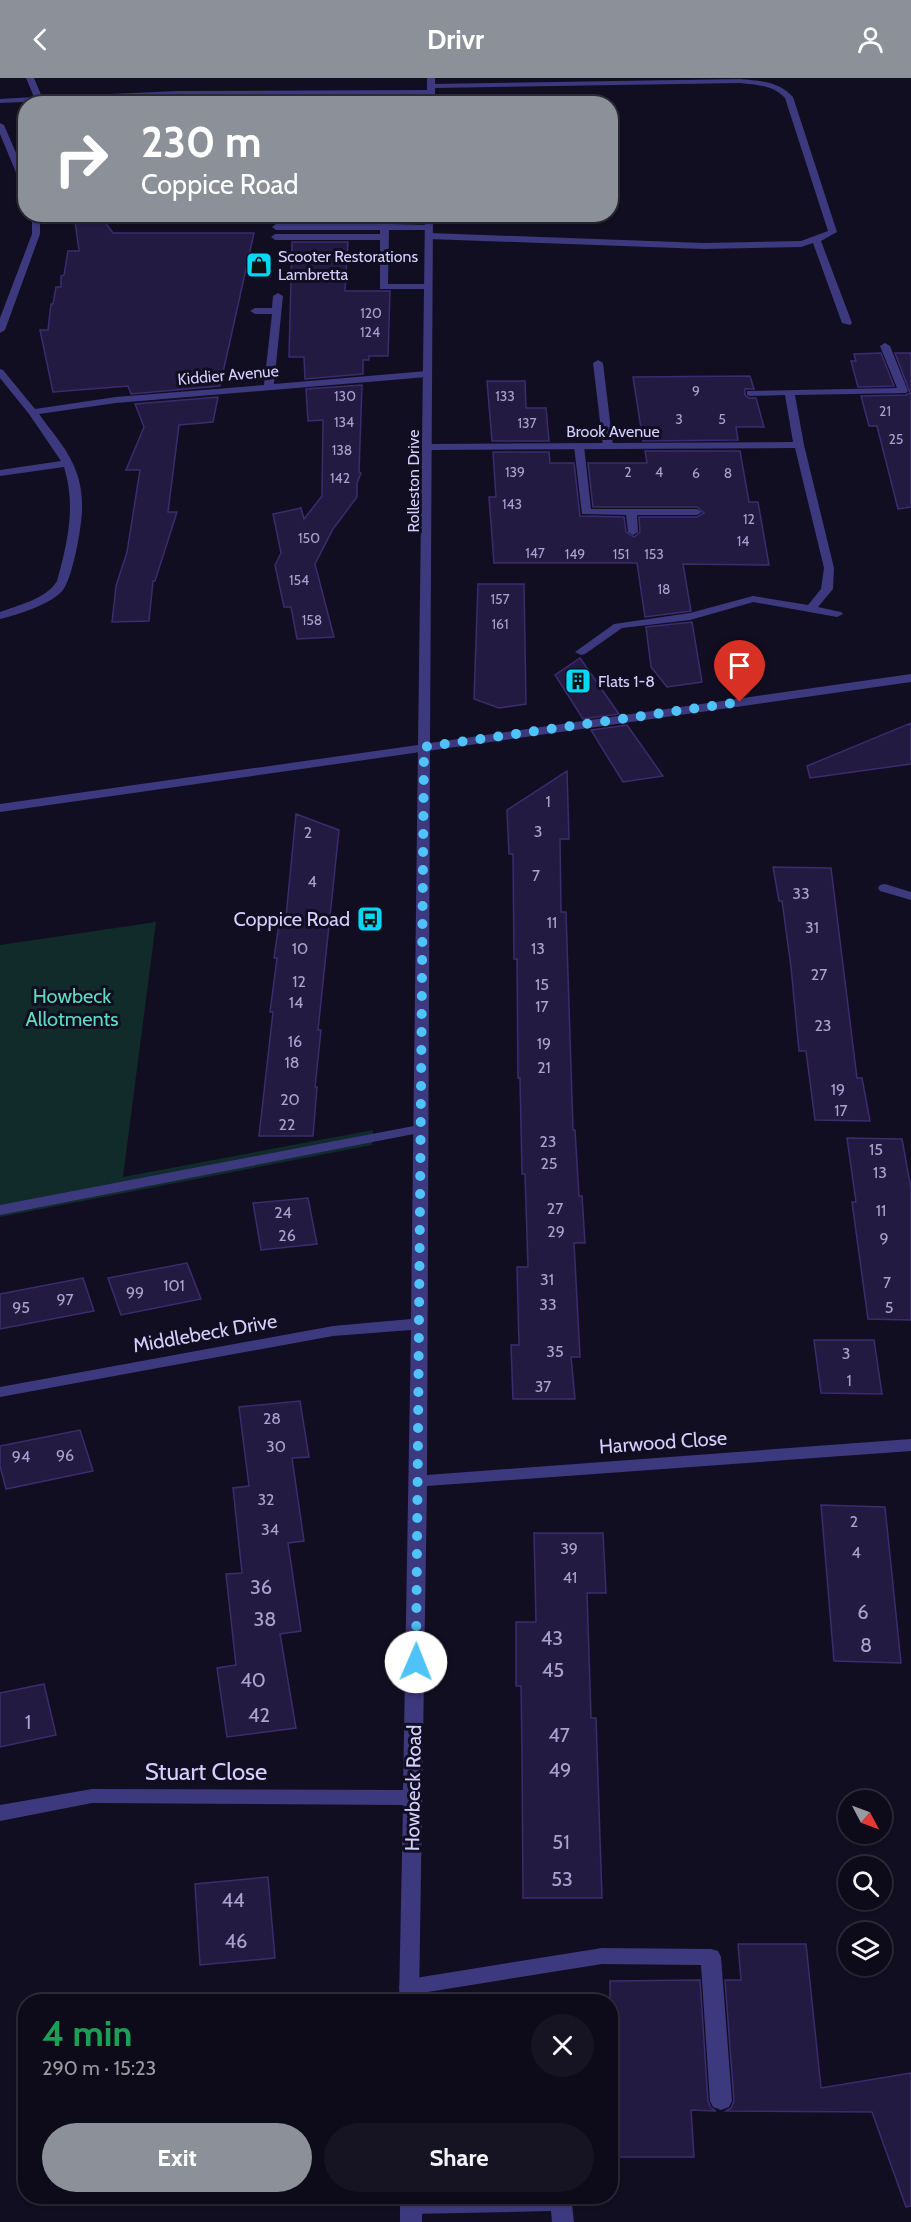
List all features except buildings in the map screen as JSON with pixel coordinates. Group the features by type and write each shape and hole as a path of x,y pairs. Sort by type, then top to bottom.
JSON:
{"street":[{"path":"30,78 38,96"},
{"path":"109,96 431,85 706,80 740,81 775,87 781,89 789,97 833,232 801,244 704,246 385,227 276,227"},
{"path":"0,101 18,100"},
{"path":"0,125 18,168"},
{"path":"0,330 36,234 36,222"},
{"path":"385,222 383,287 429,287"},
{"name":"Rolleston Drive","path":"424,747 429,447 427,374 429,222"},
{"path":"275,237 384,237"},
{"path":"816,240 848,323"},
{"path":"269,386 278,296"},
{"path":"255,311 276,311"},
{"path":"750,393 903,391 885,346"},
{"path":"598,363 608,446"},
{"path":"0,372 33,412 68,463 75,486 77,507 63,581 57,590 25,608 0,616"},
{"name":"Kiddier Avenue","path":"33,412 116,400 427,374"},
{"path":"789,392 799,445 829,568 827,589 811,609"},
{"name":"Brook Avenue","path":"429,447 799,445"},
{"path":"579,446 586,512 697,512"},
{"path":"0,473 68,463"},
{"path":"631,512 633,532"},
{"path":"581,652 618,626 678,620 715,613 753,599 837,614"},
{"path":"0,808 911,678"},
{"name":"Howbeck Road","path":"409,1994 418,1480 424,747"},
{"path":"885,888 911,897"},
{"path":"0,1210 420,1129"},
{"name":"Middlebeck Drive","path":"0,1392 333,1331 419,1324"},
{"name":"Harwood Close","path":"418,1480 911,1445"},
{"name":"Stuart Close","path":"0,1813 92,1796 414,1798"},
{"path":"409,1994 602,1956 711,1957 721,2101"},
{"path":"411,2207 486,2204"},
{"path":"562,2204 563,2222"}],"green space":[{"name":"Howbeck Allotments","path":"156,922 123,1177 373,1130 372,1145 0,1217 0,945"}],"place":[{"name":"Scooter Restorations Lambretta","path":"259,265"},
{"name":"Flats 1-8","path":"578,681"},
{"name":"Coppice Road","path":"370,919"}],"route":[{"path":"416,1662 424,747 740,702"}]}
